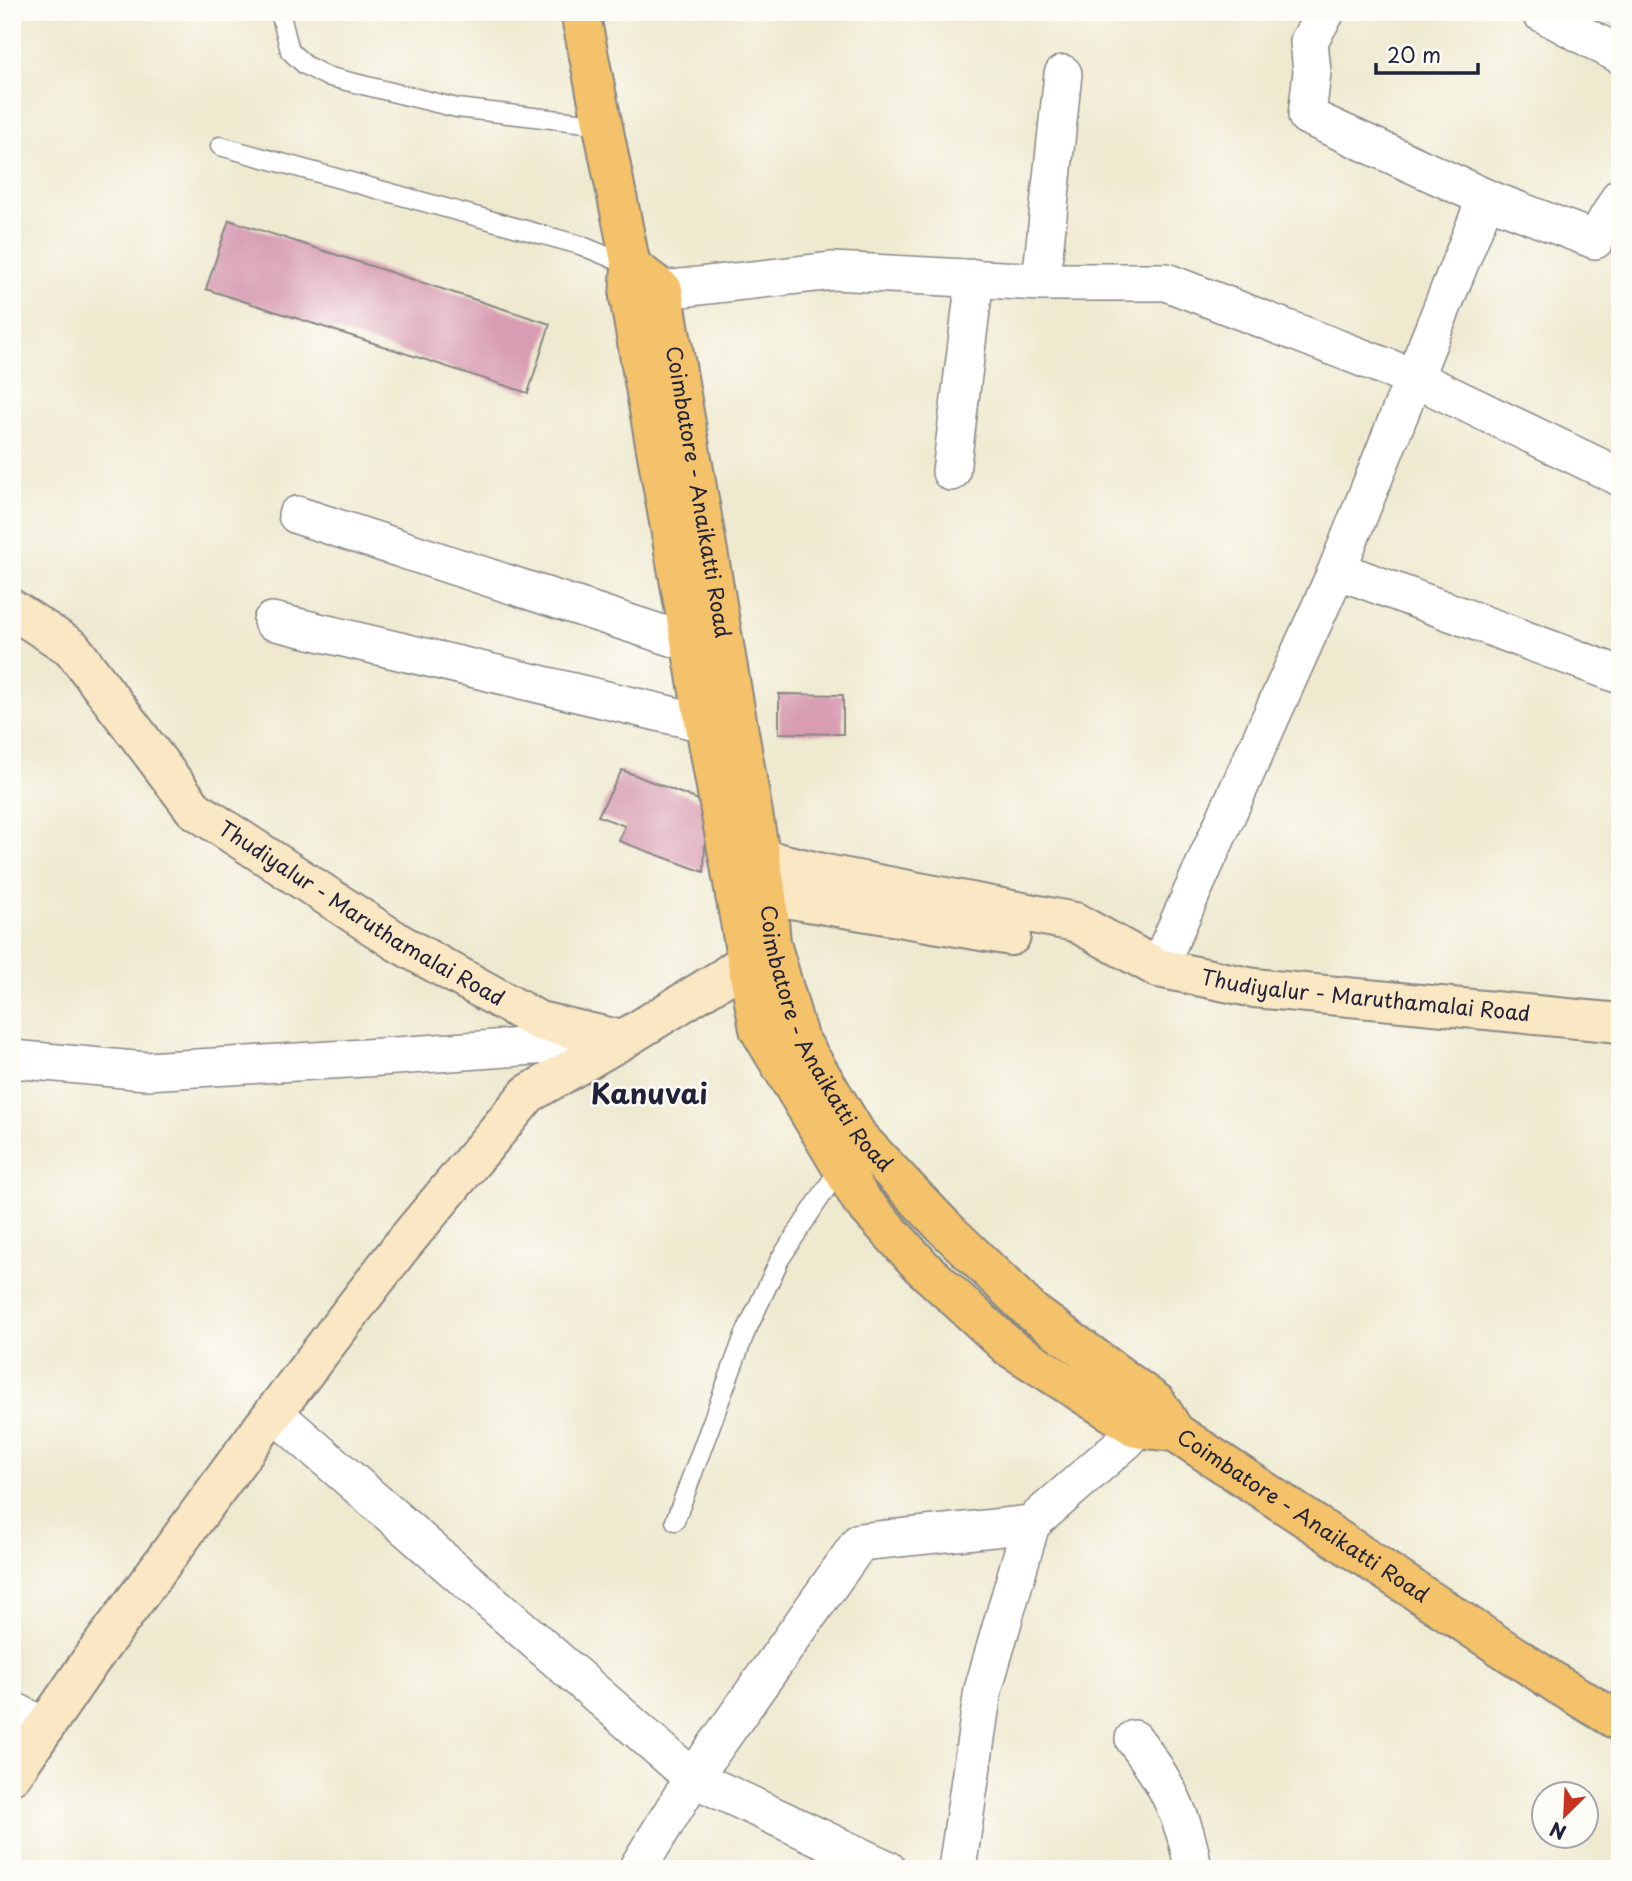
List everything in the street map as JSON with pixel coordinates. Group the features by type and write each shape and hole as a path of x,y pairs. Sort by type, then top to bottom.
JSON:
{"main road":[{"path":"579,12 631,266 629,297 704,723 744,854"},
{"path":"631,266 663,290"},
{"name":"Coimbatore - Anaikatti Road","path":"663,290 759,951 798,1037 859,1138 944,1227 1032,1312 1156,1421 1545,1676 1620,1722"},
{"name":"Thudiyalur - Maruthamalai Road","path":"12,609 72,648 194,809 399,943 539,1021 622,1040"},
{"name":"Thudiyalur - Maruthamalai Road","path":"744,854 826,874 1075,922 1158,968 1254,988 1620,1023"},
{"name":"Thudiyalur - Maruthamalai Road","path":"751,895 1068,946 1117,947"},
{"path":"12,1774 29,1719 89,1663 400,1248 528,1094 723,978 759,951"},
{"path":"759,951 759,1028 861,1199 923,1268 1009,1347 1156,1421"},
{"path":"1009,1347 1032,1312"}],"street":[{"path":"1326,12 1309,41 1312,72 1307,116 1486,198 1607,245 1620,197"},
{"path":"1540,12 1620,55"},
{"path":"1041,282 1063,74"},
{"path":"1158,968 1337,570 1412,377 1486,198"},
{"path":"663,290 833,271 1041,282 1166,282 1412,377 1620,478"},
{"path":"951,472 975,278"},
{"path":"297,515 690,643"},
{"path":"1337,570 1620,675"},
{"path":"272,621 704,723"},
{"path":"12,1059 146,1071 380,1058 622,1040"},
{"path":"274,1413 692,1778 887,1869"},
{"path":"957,1869 983,1690 1031,1524 1127,1440 1156,1421"},
{"path":"637,1869 692,1778 860,1542 1031,1524"},
{"path":"1134,1739 1170,1791 1190,1845 1193,1869"}],"lane":[{"path":"280,12 290,51 304,65 326,76 457,107 603,125"},
{"path":"220,146 580,246 631,266"},
{"path":"675,1521 744,1336 780,1259 841,1166"}],"building":[{"path":"229,220 550,324 528,393 206,289"},
{"path":"779,694 843,695 843,734 779,733"},
{"path":"622,770 706,803 704,872 619,841 625,826 598,816"}],"district":[{"name":"Kanuvai","path":"649,1094"}]}
